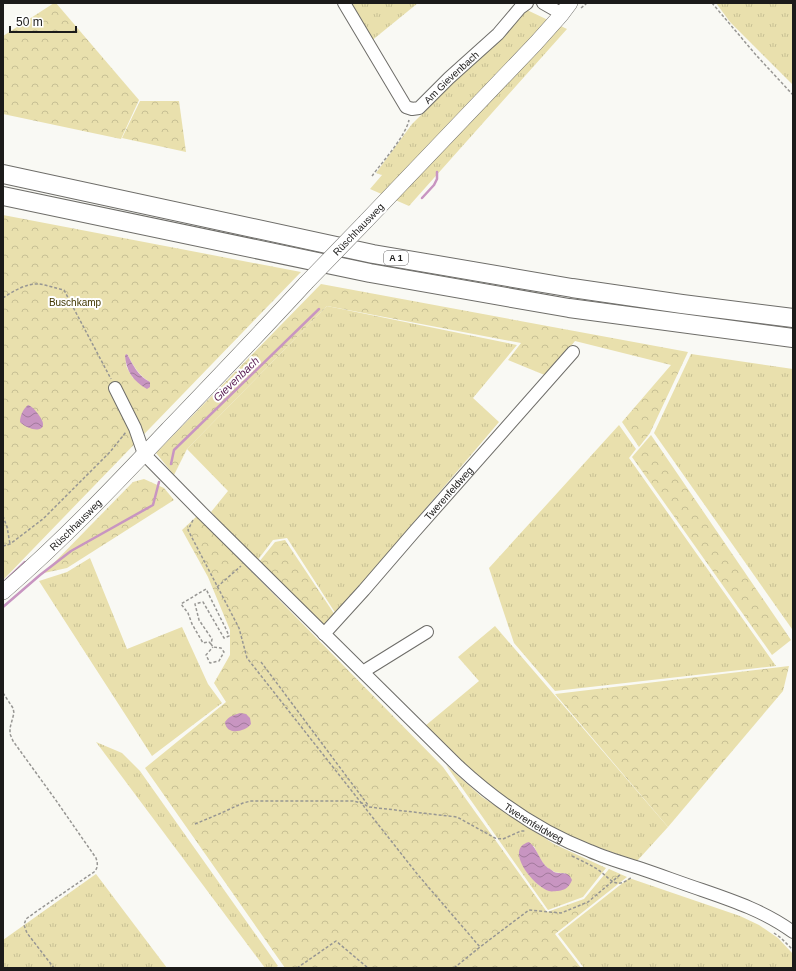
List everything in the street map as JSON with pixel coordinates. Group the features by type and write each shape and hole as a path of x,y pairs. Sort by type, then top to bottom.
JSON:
{"highway":[{"name":"A 1","path":"3,174 373,254 572,288 793,318"},
{"name":"A 1","path":"3,196 370,274 569,308 793,338"}],"main road":[{"name":"Rüschhausweg","path":"3,592 60,540 144,454 500,80 561,15 570,3"}],"street":[{"path":"344,3 406,107"},
{"name":"Am Gievenbach","path":"406,107 412,109 418,108 498,34 520,8 528,3"},
{"path":"543,3 561,15"},
{"name":"Twerenfeldweg","path":"324,634 573,352"},
{"path":"115,388 135,428 144,454"},
{"name":"Twerenfeldweg","path":"144,454 458,766 508,808 558,838 591,852 730,900 762,913 793,932"},
{"path":"364,672 427,632"}],"path":[{"path":"712,3 756,55 793,95"},
{"path":"372,176 406,129 409,120 406,107"},
{"path":"3,298 25,286 37,284 64,290 115,388"},
{"path":"3,546 10,544 43,519 110,452 126,432 135,428"},
{"path":"200,511 188,530 239,628 247,658 418,875 480,947"},
{"path":"3,516 7,527 10,544"},
{"path":"217,588 239,568"},
{"path":"212,644 209,642 203,643 181,604 206,589 228,636 224,638 203,602 195,604 199,620 203,628 212,639 213,647"},
{"path":"213,647 221,648 224,652 219,662 210,663 206,655 213,647"},
{"path":"261,662 369,807"},
{"path":"3,693 13,708 14,713 10,734 13,741 96,858 97,862 97,867 94,872 26,919 24,925 27,933 54,968"},
{"path":"195,824 251,801 353,801 362,803 369,807 457,817 495,838 504,839 522,831 526,831"},
{"path":"571,855 598,869 612,881 620,884 626,882 632,877"},
{"path":"454,968 529,910 561,913 588,902 624,870 628,864"},
{"path":"771,930 793,950"},
{"path":"297,968 336,941 368,968"}],"green space":[{"path":"56,3 139,100 121,139 3,114 3,36"},
{"path":"347,3 418,3 370,42"},
{"path":"716,3 793,3 793,85 730,22"},
{"path":"527,10 567,29 409,206 370,189 382,175 376,173 412,124"},
{"path":"140,101 179,101 186,152 122,138"},
{"name":"Buschkamp","path":"3,215 301,272 3,580","holes":["127,354 139,373 150,382 133,378 127,367"]},
{"path":"321,284 688,352 650,433 639,447 622,422 671,365 575,341 547,376 508,360 521,343 327,306 187,449 174,475 156,453"},
{"path":"327,306 517,345 473,398 499,422 336,614 287,538 273,540 257,561 211,512 228,491 187,449"},
{"path":"691,354 793,369 792,629 654,433"},
{"path":"619,425 636,449 629,458 776,666 555,691 514,643 489,568"},
{"path":"651,435 791,640 772,655 632,457"},
{"path":"144,479 164,488 174,500 67,568 44,573 133,482"},
{"path":"197,516 443,767 547,912 584,899 609,869 627,877 555,934 581,968 285,968 145,768 226,702 214,683 230,655 230,630 208,577 182,530"},
{"path":"285,540 335,615 322,630 259,562 275,542"},
{"path":"90,558 127,649 182,627 208,684 222,703 152,756 39,581 67,572"},
{"path":"495,626 668,827 637,861 569,837 514,805 485,786 425,726 479,681 458,657"},
{"path":"789,666 783,691 668,827 555,694"},
{"path":"96,742 122,753 140,771 278,966 275,968 265,968"},
{"path":"446,765 482,797 554,844 606,868 583,897 548,910","holes":["534,846 546,867 559,873 566,873 541,887 527,871 522,863 519,852"]},
{"path":"96,874 167,968 3,968 3,940"},
{"path":"629,878 740,916 759,925 778,938 793,954 793,968 584,968 558,934"}],"water":[{"path":"127,354 139,373 150,382 150,387 147,389 138,383 131,375 126,361 125,355"},
{"path":"28,405 35,410 42,420 42,428 30,428 20,422 22,413"},
{"path":"240,713 246,714 250,718 251,724 240,731 232,731 226,726 225,722 230,717"},
{"path":"529,842 542,862 548,868 557,873 569,875 572,880 567,888 561,891 550,891 536,883 529,876 520,860 519,852 522,846"}],"waterway":[{"name":"Gievenbach","path":"422,198 434,185 437,179 437,172"},
{"name":"Gievenbach","path":"171,464 174,450 319,309"},
{"name":"Gievenbach","path":"3,607 71,551 153,505 159,482"},
{"path":"5,581 25,562"}]}
